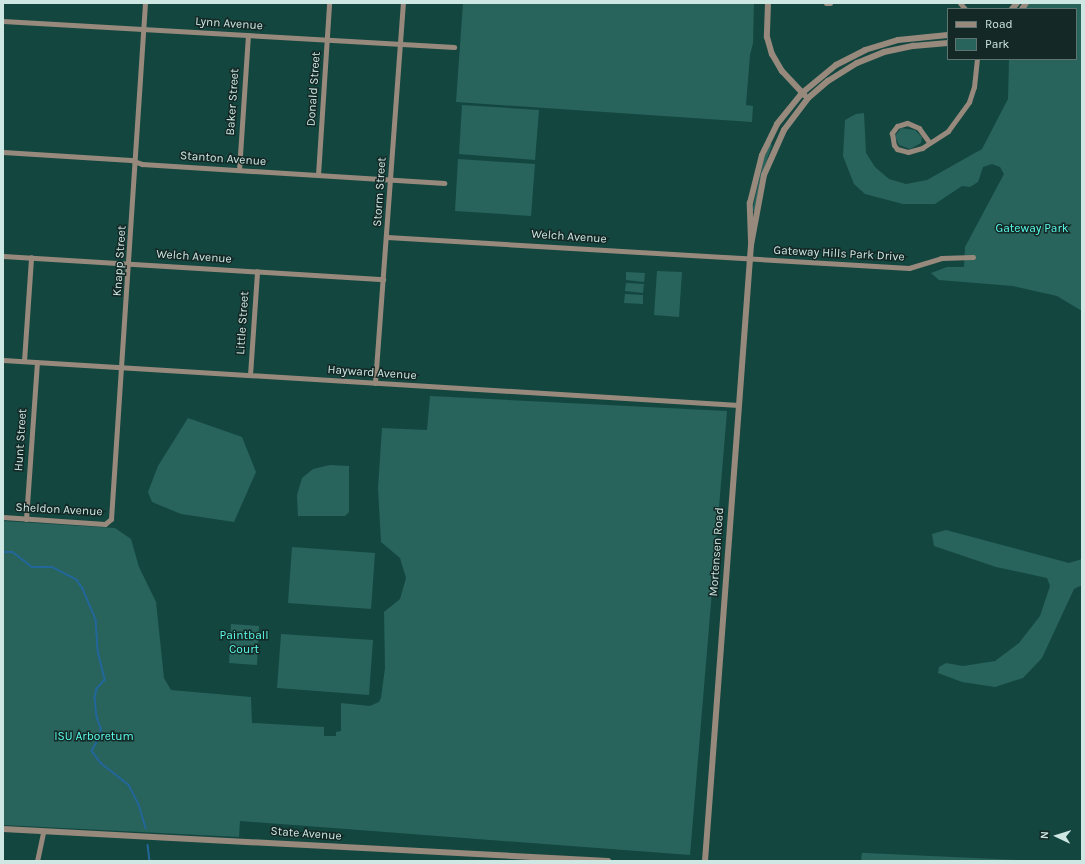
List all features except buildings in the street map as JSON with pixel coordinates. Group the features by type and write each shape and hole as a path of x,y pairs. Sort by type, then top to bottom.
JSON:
{"street":[{"name":"Knapp Street","path":"111,519 130,263 145,3"},
{"name":"Donald Street","path":"318,175 329,3"},
{"name":"Storm Street","path":"375,383 387,237 403,3"},
{"path":"768,3 767,37 772,54 782,71 807,99"},
{"name":"Lynn Avenue","path":"3,21 144,28 454,48"},
{"name":"Baker Street","path":"239,170 248,35"},
{"name":"Mortensen Road","path":"751,245 749,222 752,189 770,136 802,93 836,65 865,50 898,40 947,35"},
{"name":"Mortensen Road","path":"705,861 751,245 764,175 778,140 807,99 842,72 867,58 900,48 947,43"},
{"path":"929,142 918,128 907,123 897,126 892,133 894,145 903,151 916,151 948,131 964,112 974,87 977,60"},
{"name":"Stanton Avenue","path":"3,152 135,161 142,164 444,183"},
{"name":"Welch Avenue","path":"387,237 750,259"},
{"name":"Welch Avenue","path":"3,256 383,279"},
{"path":"24,362 31,257"},
{"name":"Gateway Hills Park Drive","path":"750,259 909,268 941,258 973,257"},
{"name":"Little Street","path":"250,376 257,271"},
{"name":"Hayward Avenue","path":"3,360 739,405"},
{"name":"Hunt Street","path":"26,518 37,362"},
{"name":"Sheldon Avenue","path":"3,517 105,524 111,519"},
{"name":"State Avenue","path":"3,829 608,861"},
{"path":"37,861 43,832"}],"green space":[{"path":"463,3 754,3 753,43 750,55 746,105 753,106 752,122 456,102"},
{"name":"Gateway Park","path":"1026,3 1082,3 1082,311 1057,296 1013,286 939,280 931,273 947,267 964,267 965,247 1004,174 1000,167 992,164 983,167 978,182 970,187 962,186 935,204 903,204 865,194 854,184 843,156 845,120 856,114 864,113 866,153 875,167 889,179 906,184 927,180 982,149 1008,99 1009,60 1077,60 1077,8 1023,8"},
{"path":"462,105 539,110 535,160 459,154"},
{"path":"901,128 915,130 922,137 921,143 910,149 899,145 895,136"},
{"path":"770,144 772,145 760,180 755,211 752,211 764,159"},
{"path":"458,159 535,164 531,216 455,211"},
{"path":"657,271 682,272 679,317 654,315"},
{"path":"626,272 645,273 644,282 626,280"},
{"path":"626,283 644,284 643,293 625,291"},
{"path":"625,294 643,295 643,304 624,303"},
{"name":"ISU Arboretum","path":"430,396 727,411 690,855 240,821 239,837 3,825 3,521 115,528 131,539 139,567 156,602 164,678 171,690 251,697 252,723 324,727 324,736 336,736 336,732 341,731 341,703 370,706 379,702 381,698 385,668 384,612 400,599 406,578 400,558 381,542 378,488 382,428 427,430"},
{"path":"188,418 242,437 256,472 234,522 181,514 152,502 148,492 158,466"},
{"path":"330,465 349,466 349,512 345,516 298,516 297,495 302,478 313,469"},
{"path":"946,530 1069,563 1082,559 1082,585 1074,589 1042,658 1023,678 995,687 962,682 938,673 939,667 946,663 963,666 995,661 1019,643 1040,616 1050,586 1047,578 996,567 934,546 932,534"},
{"path":"292,547 375,553 371,609 288,603"},
{"name":"Paintball Court","path":"231,624 259,626 257,665 229,663"},
{"path":"281,634 373,640 369,695 277,688"},
{"path":"862,853 865,853 1037,861 861,861"}],"waterway":[{"path":"3,552 13,552 32,567 52,567 77,580 83,589 96,620 98,651 105,680 97,689 95,698 101,735 92,751 101,763 129,785 139,805 146,828"},
{"path":"148,845 150,861"}]}
